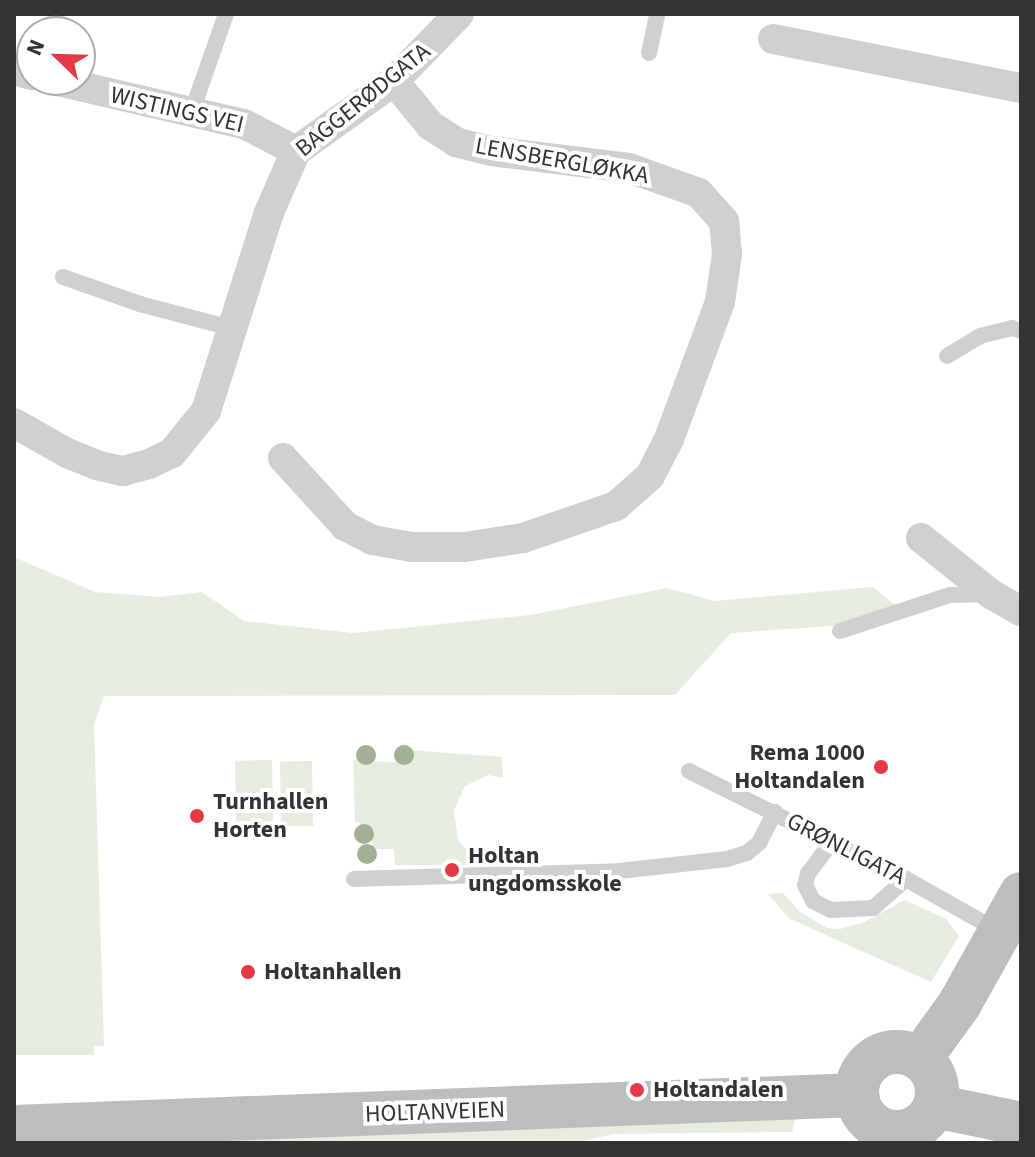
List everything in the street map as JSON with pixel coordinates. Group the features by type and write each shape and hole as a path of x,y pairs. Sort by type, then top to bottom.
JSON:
{"main road":[{"path":"920,1059 959,1005 1021,894"},
{"path":"904,1052 920,1059 936,1080 935,1106 915,1127 894,1138 866,1118 857,1095 861,1074 875,1058 904,1052"},
{"name":"HOLTANVEIEN","path":"14,1127 857,1095"},
{"path":"935,1106 1021,1124"}],"street":[{"name":"BAGGERØDGATA","path":"14,423 96,465 123,471 172,453 206,411 272,202 296,151 394,81 459,14"},
{"path":"773,39 1021,88"},
{"name":"LENSBERGLØKKA","path":"283,458 345,526 372,540 410,547 465,547 523,538 616,506 650,476 663,451 720,302 727,254 724,221 699,193 629,168 491,151 456,142 430,125 394,81"},
{"name":"WISTINGS VEI","path":"96,91 244,124 296,151"},
{"path":"921,538 991,594 1021,611"}],"lane":[{"path":"191,114 226,14"},
{"path":"649,53 657,14"},
{"path":"63,277 140,304 231,328"},
{"path":"947,356 980,336 1012,328 1021,331"},
{"path":"840,631 950,595 991,594"},
{"name":"GRØNLIGATA","path":"689,771 906,879 1000,932"},
{"path":"354,879 619,871 727,859 747,853 759,843 775,812"},
{"path":"831,843 808,873 805,885 813,901 831,910 873,908 906,879"}],"shaded area":[{"path":"14,557 95,592 159,597 202,592 244,621 353,633 530,615 667,588 715,601 873,587 897,607 833,626 731,633 675,695 104,696 94,724 104,1046 94,1046 94,1055 14,1055"},
{"path":"410,750 502,757 503,778 488,775 465,786 454,810 458,840 472,855 469,865 395,865 394,849 373,849 370,826 355,822 353,760 409,763"},
{"path":"272,760 273,829 236,830 235,761"},
{"path":"312,761 313,826 281,827 280,762"},
{"path":"783,893 799,911 827,928 840,929 864,922 905,900 946,919 959,936 931,982 790,919 768,894"},
{"path":"797,1112 792,1132 613,1134 574,1143 14,1143"}],"place":[{"name":"Rema 1000 Holtandalen","path":"881,767"},
{"name":"Turnhallen Horten","path":"197,816"},
{"name":"Holtan ungdomsskole","path":"452,870"},
{"name":"Holtanhallen","path":"248,972"},
{"name":"Holtandalen","path":"637,1090"}]}
